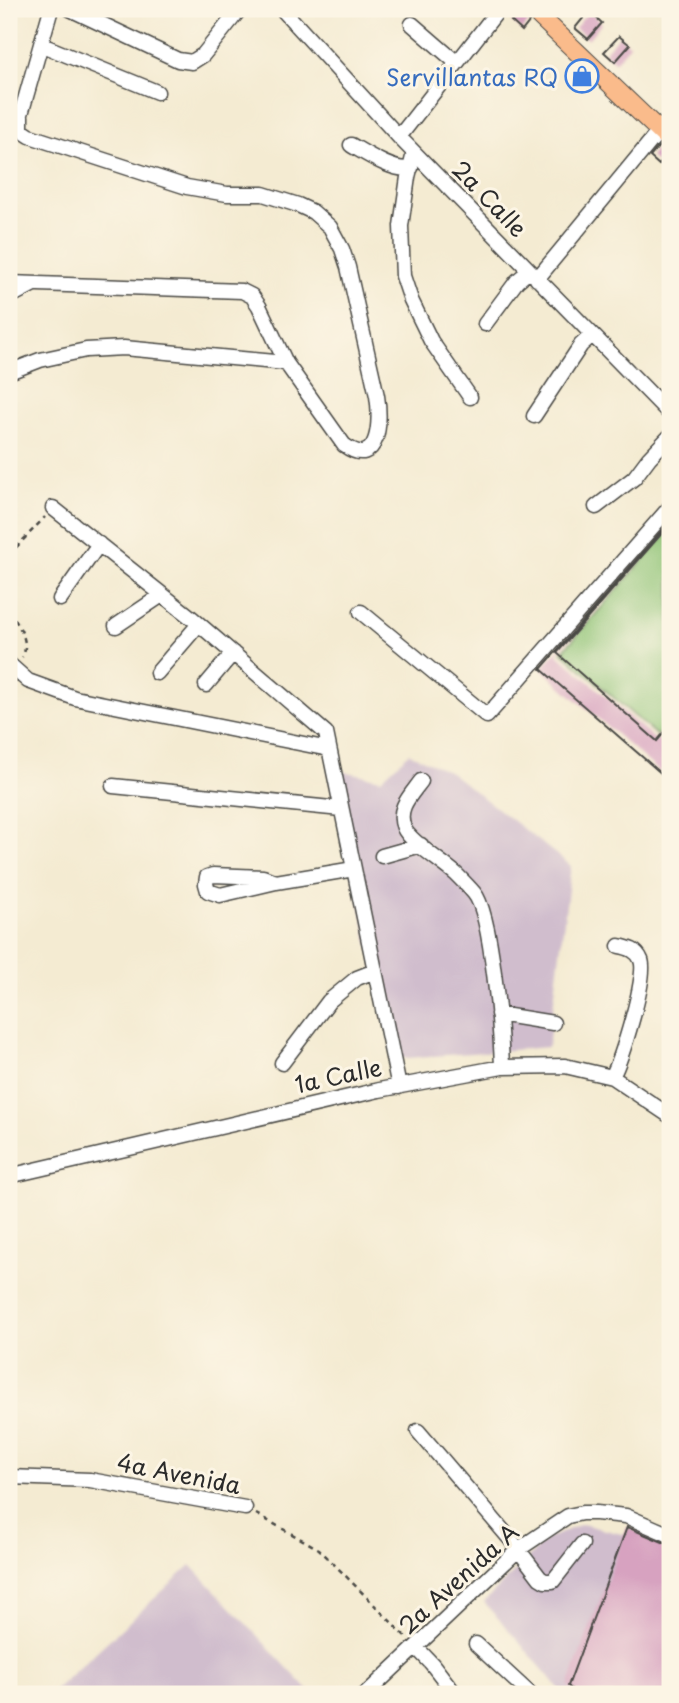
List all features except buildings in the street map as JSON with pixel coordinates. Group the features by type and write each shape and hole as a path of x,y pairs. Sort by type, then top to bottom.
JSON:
{"main road":[{"path":"532,9 667,130"}],"street":[{"path":"9,284 242,291 252,296 259,306 286,363 344,445 360,453 369,449 378,435 380,410 348,267 330,227 313,212 263,194 227,194 187,187 30,136 21,130 21,114 51,9"},
{"path":"70,9 178,60 192,62 203,55 240,9"},
{"name":"2a Calle","path":"282,9 414,153 670,414"},
{"path":"399,137 499,9"},
{"path":"412,24 457,63"},
{"path":"42,45 157,92"},
{"path":"485,324 517,282 533,275 667,130"},
{"path":"351,145 382,162 405,170 411,168"},
{"path":"414,153 401,226 403,276 411,300 431,341 470,397"},
{"path":"9,297 34,284"},
{"path":"534,416 581,345 592,335"},
{"path":"9,372 40,360 86,350 124,348 286,363"},
{"path":"596,507 634,478 670,436"},
{"path":"361,612 487,716 670,507"},
{"path":"53,508 199,624 326,733 399,1087"},
{"path":"60,599 99,544"},
{"path":"116,626 162,595"},
{"path":"157,673 199,624"},
{"path":"206,685 233,653"},
{"path":"11,666 28,681 75,698 329,749"},
{"path":"421,781 403,806 402,825 407,835 457,874 478,897 491,955 502,1067"},
{"path":"113,786 341,809"},
{"path":"382,856 421,845"},
{"path":"276,882 354,869"},
{"path":"612,1077 626,1040 643,970 640,956 632,949 619,946"},
{"path":"282,1063 329,1001 357,978 375,971"},
{"path":"498,1014 553,1023"},
{"name":"1a Calle","path":"9,1176 379,1090 502,1067 565,1066 612,1077 670,1116"},
{"path":"418,1431 519,1549 540,1578 553,1581 582,1544"},
{"name":"4a Avenida","path":"9,1478 90,1480 245,1508"},
{"name":"2a Avenida A","path":"366,1694 519,1549 568,1516 582,1513 626,1516 670,1535"},
{"path":"476,1644 530,1694"},
{"path":"416,1647 455,1694"}],"path":[{"path":"9,555 53,508"},
{"path":"9,611 24,636 26,650 18,663 11,666"},
{"name":"4a Avenida","path":"245,1508 319,1549 416,1647"}],"shaded area":[{"path":"409,753 450,772 571,866 548,1047 395,1059 328,768 381,779"},
{"path":"582,1524 641,1539 670,1551 670,1694 564,1694 484,1602 547,1539"},
{"path":"191,1565 312,1694 50,1694"}],"green space":[{"path":"670,530 670,722 657,736 562,652"}],"place":[{"name":"Servillantas RQ","path":"582,76"}]}
